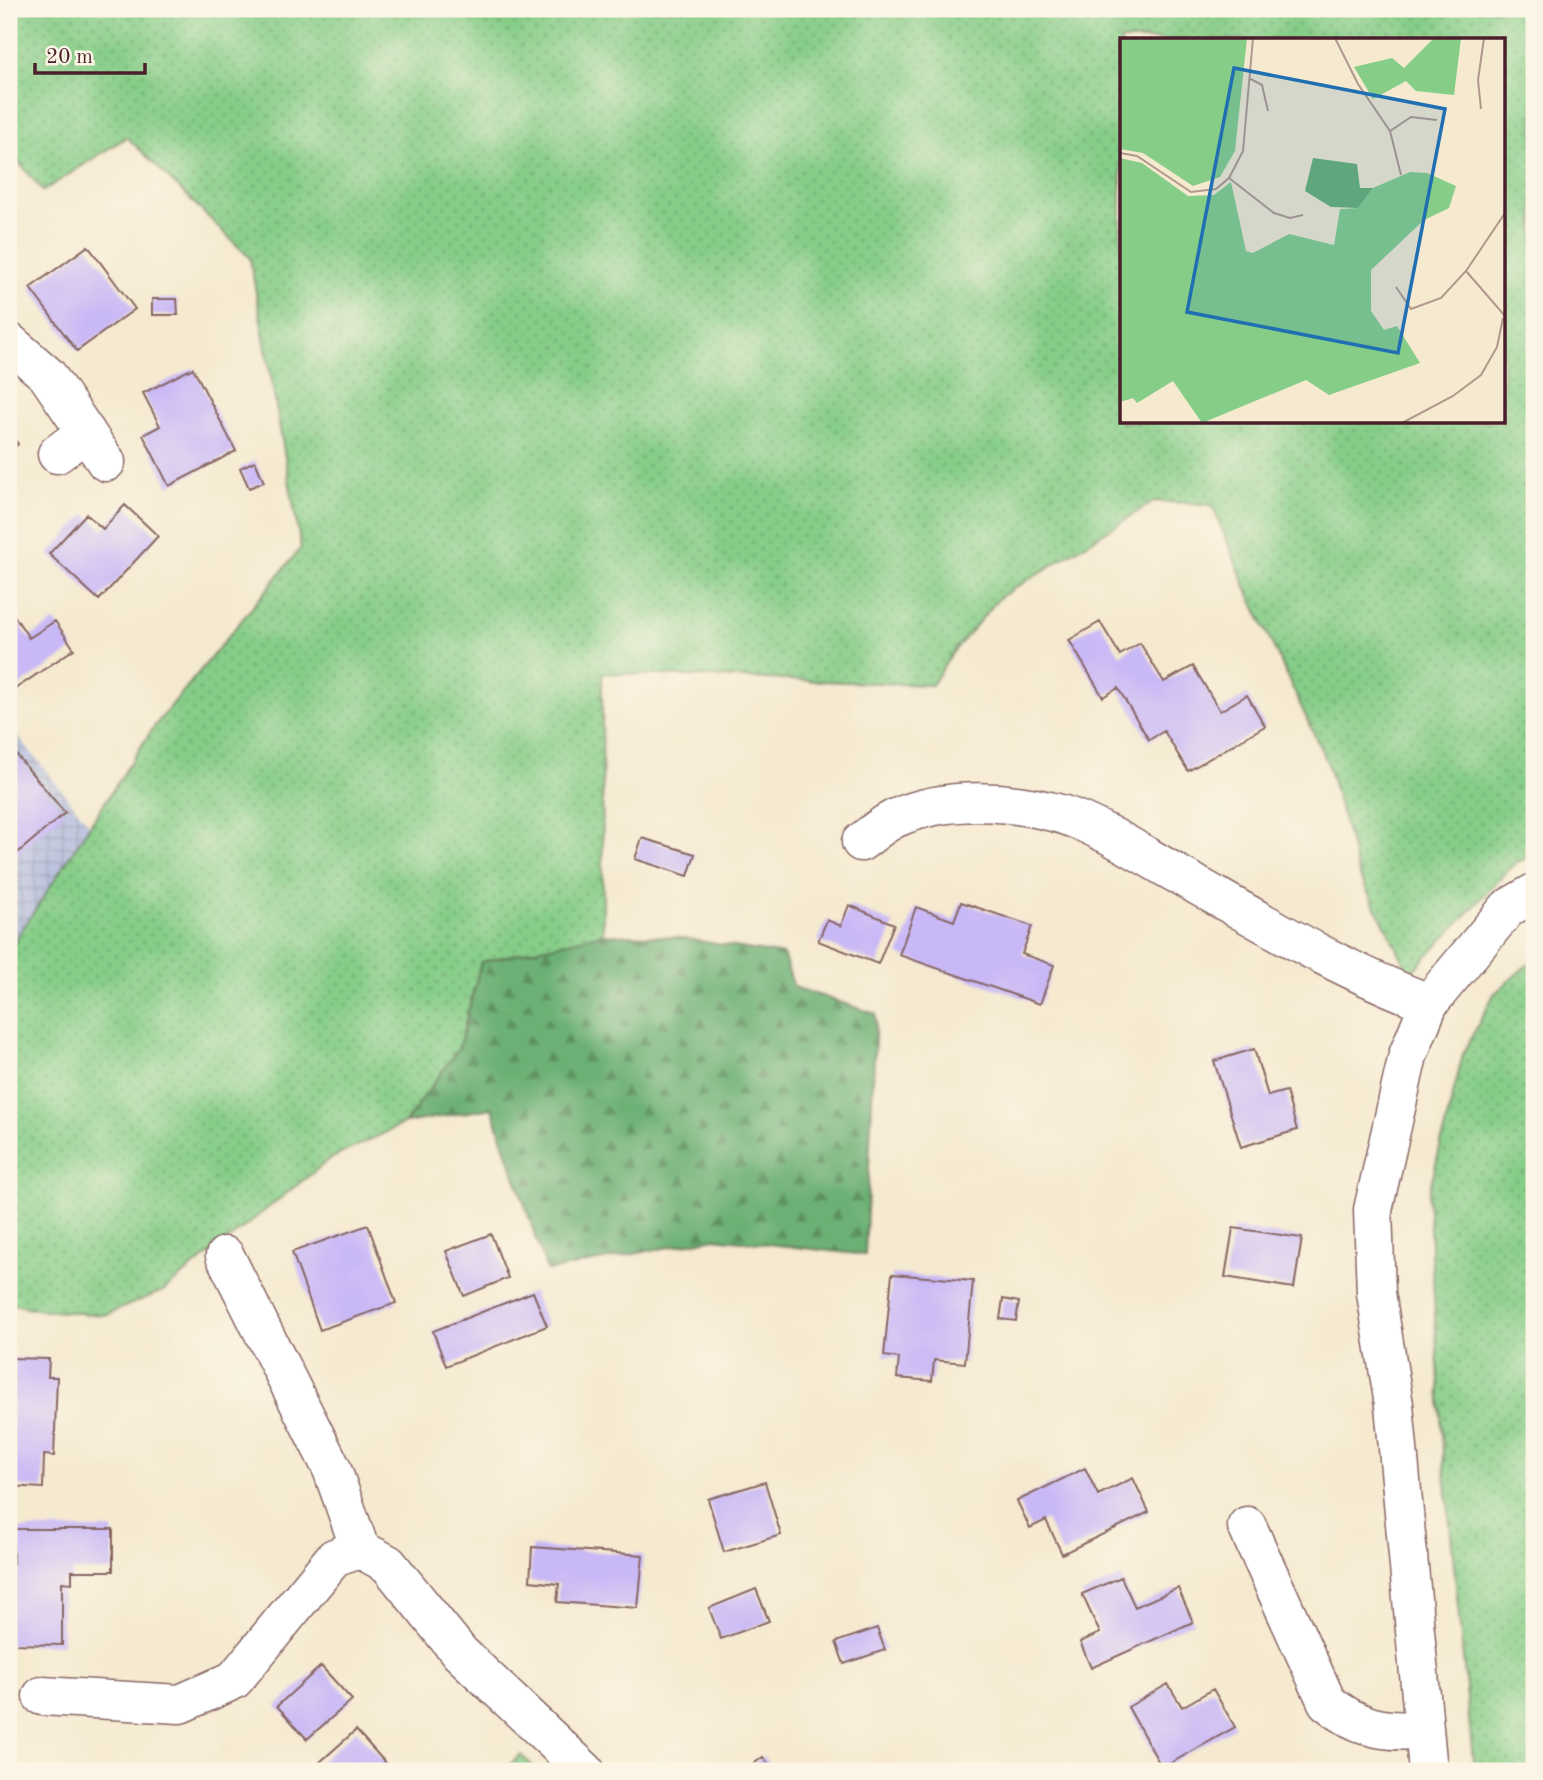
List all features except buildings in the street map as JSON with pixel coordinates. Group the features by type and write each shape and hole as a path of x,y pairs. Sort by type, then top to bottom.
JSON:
{"street":[{"path":"9,342 47,375 83,449"},
{"path":"861,842 895,818 944,804 1005,804 1065,816 1139,852 1325,956 1390,988 1429,1003"},
{"path":"1428,1771 1394,1405 1376,1293 1373,1210 1408,1055 1429,1003 1508,908 1534,893"},
{"path":"225,1256 332,1469 360,1549 388,1564 460,1653 585,1771"},
{"path":"1247,1526 1327,1702 1345,1717 1375,1730 1424,1729"},
{"path":"42,1696 180,1704 234,1680 334,1558 360,1549"}],"shaded area":[{"path":"9,725 90,825 9,950"}],"green space":[{"path":"9,9 1534,9 1534,855 1515,863 1410,974 1359,875 1327,762 1249,594 1212,505 1155,501 999,598 953,652 932,685 602,673 603,934 481,962 459,1048 405,1123 330,1159 163,1291 105,1315 40,1310 9,1303 9,950 153,728 301,548 250,258 127,137 43,191 9,151"},
{"path":"603,934 675,937 783,955 794,987 876,1014 865,1255 715,1238 547,1271 492,1108 405,1123 459,1048 481,962"},
{"path":"1534,959 1534,1771 1474,1771 1443,1452 1428,1196 1463,1054 1494,994"},
{"path":"521,1755 538,1771 502,1771"}]}
